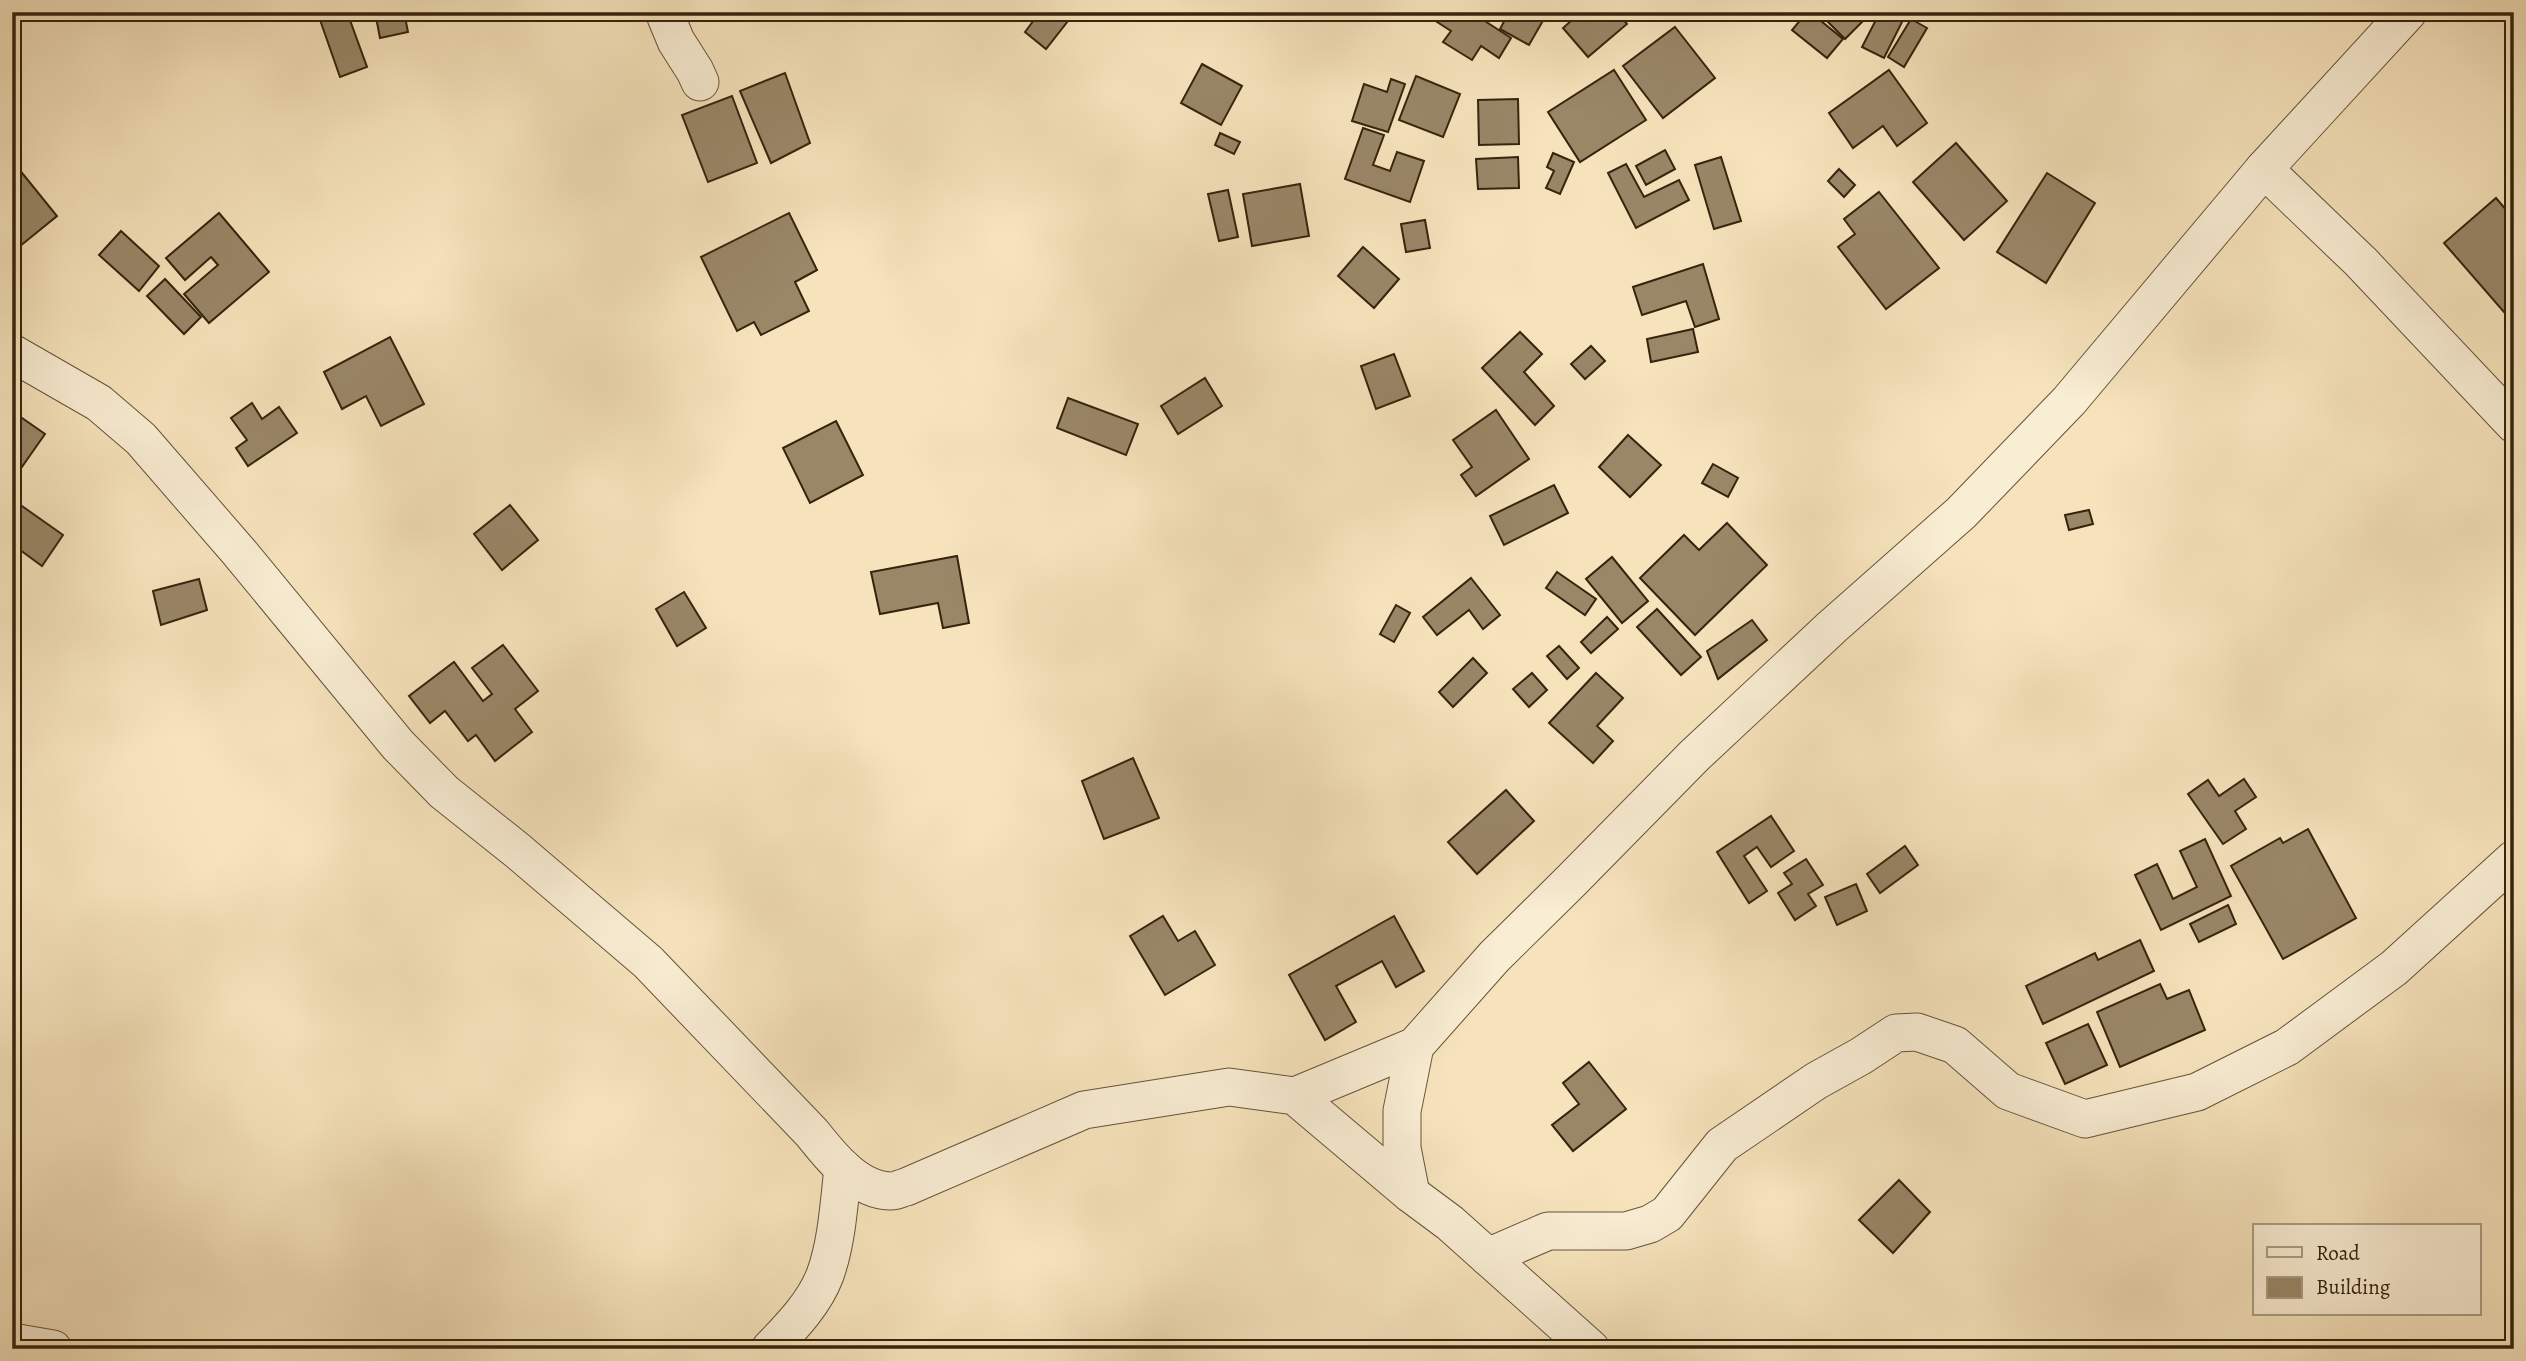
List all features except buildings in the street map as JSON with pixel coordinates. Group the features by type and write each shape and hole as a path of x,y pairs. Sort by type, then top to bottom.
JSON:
{"street":[{"path":"664,12 676,41 700,82"},
{"path":"12,353 99,403 141,439 239,552 398,745 444,792 648,962 857,1181 890,1192 1084,1110 1229,1087 1295,1096 1415,1046 1493,957 1694,756 1970,503 2069,401 2264,169 2408,12"},
{"path":"2264,169 2361,262 2514,424"},
{"path":"1488,1257 1548,1230 1626,1231 1650,1224 1667,1214 1722,1145 1816,1081 1896,1033 1917,1032 1955,1045 2008,1091 2085,1119 2197,1092 2287,1046 2341,1007 2394,968 2514,859"},
{"path":"1411,1194 1402,1148 1402,1111 1415,1046"},
{"path":"1295,1096 1411,1194 1450,1223 1591,1349"},
{"path":"770,1349 800,1317 825,1276 843,1168"},
{"path":"12,1342 53,1349"}]}
